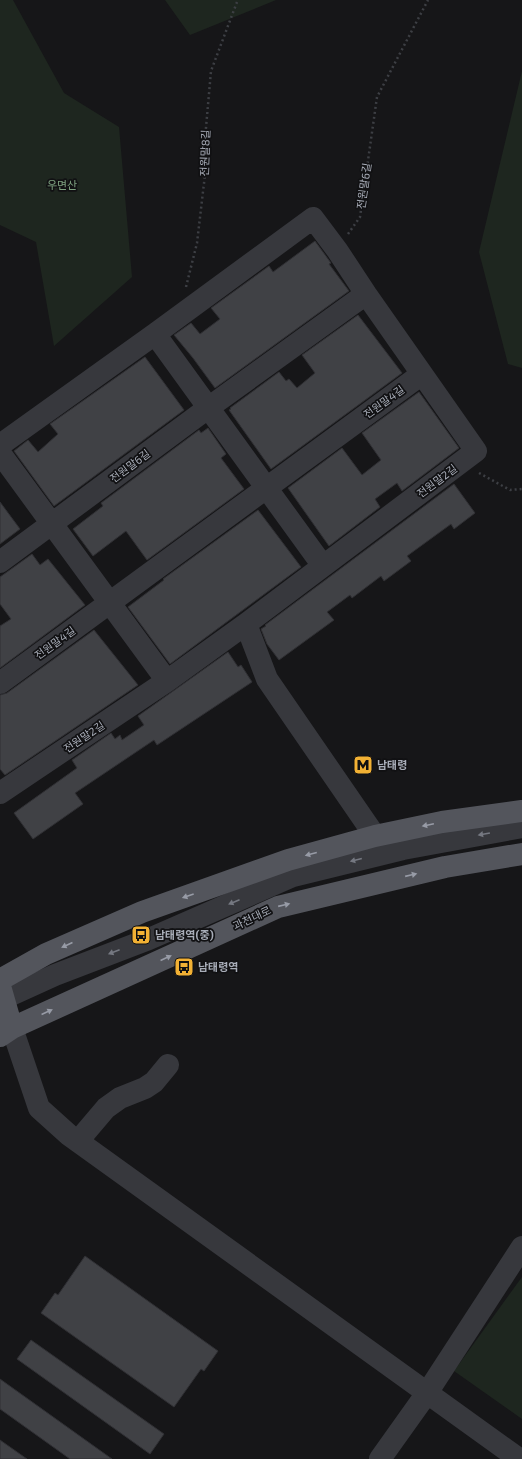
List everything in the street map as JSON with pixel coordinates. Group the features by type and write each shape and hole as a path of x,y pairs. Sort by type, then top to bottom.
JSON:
{"main road":[{"path":"6,1032 1,991 46,954 142,912 288,860 375,836 442,822 522,811"},
{"name":"과천대로","path":"6,1032 278,906 446,867 522,854"}],"street":[{"path":"0,445 313,218 337,250 422,374"},
{"name":"전원말6길","path":"0,562 208,408 366,294"},
{"path":"155,334 323,566"},
{"name":"전원말2길","path":"0,793 167,681 246,624 476,451 422,374"},
{"name":"전원말4길","path":"0,683 422,374"},
{"path":"0,453 167,681"},
{"path":"246,624 267,679 375,836"},
{"path":"1,991 55,975 149,939 293,876 403,849 522,827"},
{"path":"6,1032 39,1108 78,1141 519,1459"},
{"path":"78,1141 106,1108 120,1098 154,1082 168,1065"},
{"path":"380,1459 427,1393 522,1248"}],"path":[{"name":"전원말6길","path":"337,250 360,217 377,97 428,0"},
{"name":"전원말8길","path":"195,305 186,290 197,243 201,212 206,166 205,139 211,71 236,2"},
{"path":"462,462 510,490 522,489"}],"green space":[{"name":"우면산","path":"0,0 13,0 64,93 119,127 132,277 54,346 36,242 0,225"},
{"path":"165,0 276,0 190,35"},
{"path":"522,71 522,368 508,364 479,252"},
{"path":"522,1277 522,1419 454,1371"}],"building":[{"path":"315,241 331,263 329,264 349,291 215,388 174,335 191,323 200,334 220,319 211,308 269,266 273,272"},
{"path":"358,315 402,373 271,469 229,410 231,409 230,408 279,372 286,381 289,379 297,388 315,373 302,355"},
{"path":"145,357 184,410 54,506 14,451 28,440 38,452 58,434 50,424"},
{"path":"419,392 459,448 402,491 397,483 375,499 380,507 329,546 288,488 342,448 362,475 381,460 362,433"},
{"path":"208,428 226,454 221,458 244,489 147,560 126,531 93,556 73,529 103,506 101,503 199,430 201,433"},
{"path":"454,484 475,513 454,529 451,524 407,556 411,561 384,581 381,576 352,598 350,595 327,612 334,620 279,660 267,644 261,629"},
{"path":"0,502 20,529 0,544"},
{"path":"258,510 301,567 170,664 128,607 164,580 163,579"},
{"path":"32,554 40,565 48,559 85,605 0,668 0,626 11,619 0,604 0,577"},
{"path":"94,630 138,685 5,775 0,769 0,695 7,693"},
{"path":"228,652 238,667 241,665 252,682 157,745 154,740 75,793 83,804 33,839 14,813 77,768 72,760 111,733 115,739 120,735 122,740 144,725 138,716"},
{"path":"85,1256 218,1351 204,1371 201,1369 174,1407 41,1313 55,1293 58,1295"},
{"path":"31,1340 164,1434 150,1454 17,1359"},
{"path":"0,1379 112,1459 70,1459 0,1409"},
{"path":"0,1440 27,1459 0,1459"}],"place":[{"name":"남태령","path":"363,765"},
{"name":"남태령역(중)","path":"141,935"},
{"name":"남태령역","path":"184,967"}]}
